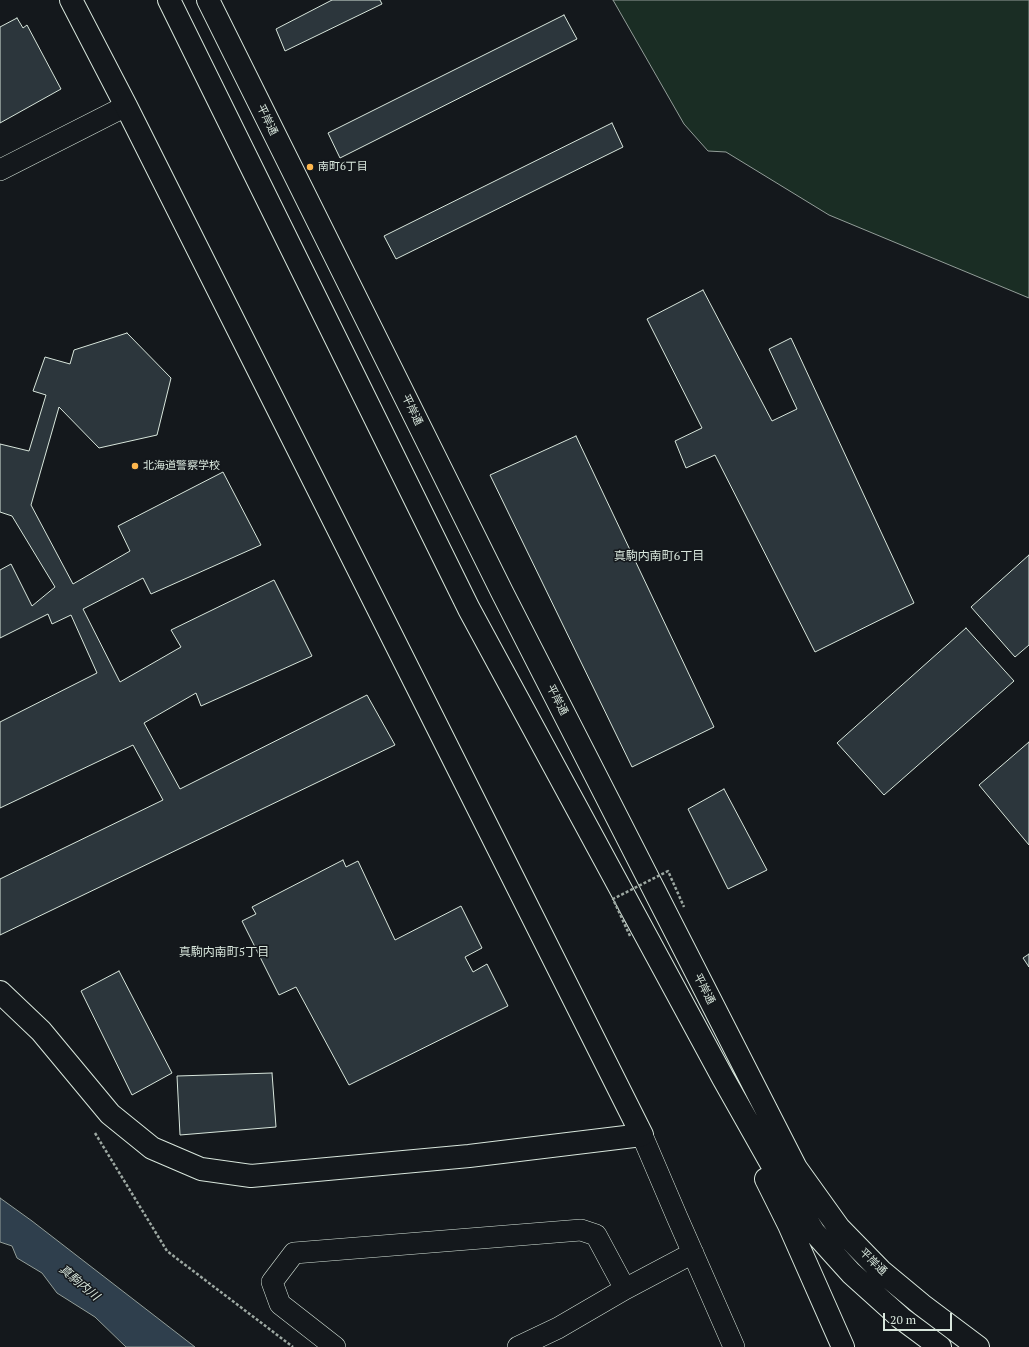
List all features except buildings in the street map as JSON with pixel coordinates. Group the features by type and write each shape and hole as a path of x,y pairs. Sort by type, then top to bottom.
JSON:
{"street":[{"path":"70,0 126,106 642,1135 734,1347"},
{"name":"平岸通","path":"169,0 470,609 722,1078 771,1164 814,1232 851,1273 901,1318 940,1347"},
{"name":"平岸通","path":"208,0 502,592 796,1168 839,1228 881,1271 922,1305 978,1347"},
{"path":"0,170 126,106"},
{"path":"0,992 41,1031 110,1114 152,1148 201,1169 251,1176 469,1156 642,1135"},
{"name":"平岸通","path":"722,1078 729,1106 789,1225 843,1347"},
{"path":"335,1347 280,1304 272,1282 294,1253 581,1230 596,1235 625,1289"},
{"path":"518,1347 558,1328 625,1289 693,1253"}],"path":[{"path":"630,936 613,899 668,872 684,908"},
{"path":"93,1130 167,1251 293,1347"}],"green space":[{"path":"613,0 1029,0 1029,298 829,215 726,152 708,151 684,124"}],"water":[{"name":"真駒内川","path":"0,1198 195,1347 126,1347 95,1317 57,1293 42,1273 17,1258 12,1246 0,1242"}],"place":[{"name":"南町6丁目","path":"310,167"},
{"name":"北海道警察学校","path":"135,466"}],"district":[{"name":"真駒内南町6丁目","path":"659,557"},
{"name":"真駒内南町5丁目","path":"224,953"}]}
